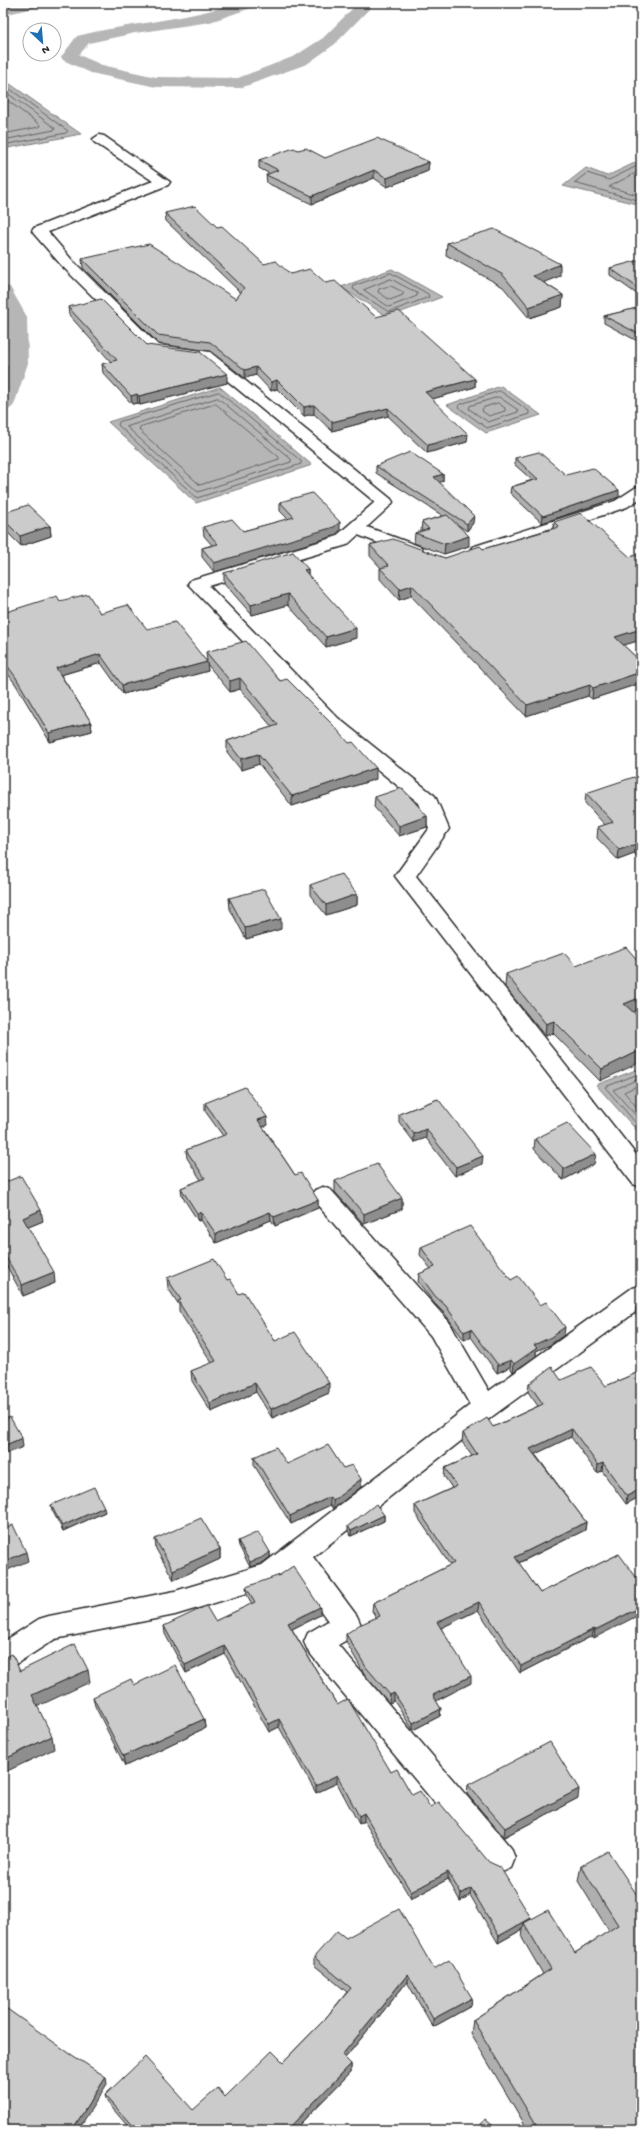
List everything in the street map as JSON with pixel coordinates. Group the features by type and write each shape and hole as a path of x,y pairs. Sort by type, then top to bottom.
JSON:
{"street":[{"path":"99,139 164,182 39,231 67,263 154,349 205,355 385,502 341,541 197,584 331,722 428,800 439,829 405,876 641,1178"},
{"path":"466,555 621,504 641,491"},
{"path":"356,528 429,557"},
{"path":"323,1196 440,1329 485,1408"},
{"path":"3,1657 49,1628 175,1603 270,1574 485,1408 641,1295"},
{"path":"295,1554 347,1625 318,1642 500,1858"}],"water":[{"path":"3,79 81,134 3,149"},
{"path":"641,160 641,205 563,186 586,168 607,176"},
{"path":"392,269 442,297 388,317 341,287"},
{"path":"501,386 541,415 486,433 447,405"},
{"path":"220,387 312,465 196,503 108,422"},
{"path":"641,1068 641,1135 596,1085"}],"building":[{"path":"377,138 429,162 387,178 374,170 312,196 266,175 278,170 259,160 294,148 298,150 306,148 325,158"},
{"path":"195,206 217,227 222,226 264,264 276,261 290,274 310,269 326,283 335,281 376,317 399,311 475,379 425,392 468,434 428,445 388,408 332,422 314,405 304,407 277,380 271,382 256,367 245,370 210,342 158,335 82,259 149,244 236,299 244,288 165,213"},
{"path":"494,229 560,264 533,276 563,295 529,307 503,275 447,243"},
{"path":"640,260 641,290 610,268"},
{"path":"101,299 147,345 200,352 227,374 139,396 137,394 131,396 102,364 117,360 68,307"},
{"path":"641,307 641,335 604,316"},
{"path":"410,452 443,474 434,477 474,516 467,524 376,466"},
{"path":"539,452 566,475 593,468 619,490 543,516 511,487 538,479 515,458"},
{"path":"312,493 340,522 334,527 214,563 202,548 218,544 203,527 232,519 243,531 294,517 280,502"},
{"path":"28,505 50,526 20,536 3,519 3,513"},
{"path":"581,513 630,557 641,554 641,629 615,637 641,662 641,672 593,688 590,685 527,705 412,585 400,589 380,568 389,566 370,545 393,539 445,558 480,546 483,549 559,527 554,522"},
{"path":"447,515 469,536 445,544 415,533 429,529 422,522"},
{"path":"293,552 308,569 304,570 356,628 326,637 288,594 251,605 224,573"},
{"path":"88,594 100,613 128,605 147,629 175,622 207,662 122,685 100,654 56,668 91,722 49,733 15,676 3,660 3,613 57,596 60,601"},
{"path":"246,641 280,681 287,679 349,743 353,742 376,768 292,796 258,754 241,759 227,741 278,725 240,678 230,681 206,652"},
{"path":"634,777 641,784 641,849 636,844 619,850 598,827 613,822 586,793"},
{"path":"402,788 427,816 399,826 375,797"},
{"path":"341,874 357,894 326,905 310,885"},
{"path":"264,889 281,919 245,928 229,898"},
{"path":"626,947 641,964 641,997 624,1004 641,1019 641,1050 602,1069 554,1021 546,1024 506,974 564,953 576,966"},
{"path":"245,1087 267,1117 258,1120 295,1175 301,1173 318,1200 274,1217 270,1212 216,1234 201,1212 197,1213 181,1188 205,1178 186,1150 227,1134 205,1103"},
{"path":"438,1099 483,1156 456,1167 426,1129 414,1134 399,1114"},
{"path":"567,1123 596,1154 564,1169 535,1139"},
{"path":"377,1164 402,1198 364,1214 335,1181"},
{"path":"21,1176 41,1210 23,1218 54,1272 22,1285 3,1252 3,1183"},
{"path":"470,1226 511,1280 518,1276 540,1305 546,1302 565,1327 551,1337 534,1345 537,1348 514,1364 511,1360 498,1365 471,1329 464,1332 446,1306 435,1296 419,1274 435,1267 421,1247"},
{"path":"214,1259 227,1280 230,1279 239,1294 244,1292 275,1341 295,1332 329,1383 271,1409 255,1383 210,1403 191,1371 216,1361 178,1301 181,1300 167,1278"},
{"path":"641,1304 641,1311 636,1306"},
{"path":"552,1367 561,1380 591,1367 606,1386 641,1371 641,1489 627,1496 603,1463 598,1465 572,1429 530,1449 586,1522 515,1557 540,1593 619,1554 636,1577 641,1575 641,1607 521,1666 479,1602 437,1622 471,1676 433,1695 441,1709 413,1723 394,1693 390,1695 366,1667 346,1634 359,1625 380,1616 373,1603 454,1563 415,1505 457,1486 445,1468 477,1454 463,1433 487,1418 493,1427 543,1404 529,1384"},
{"path":"3,1415 5,1419 10,1417 22,1438 3,1446"},
{"path":"328,1445 343,1468 352,1465 361,1479 333,1501 330,1497 290,1516 254,1457 276,1447 287,1464"},
{"path":"94,1487 104,1507 62,1526 51,1505"},
{"path":"376,1504 384,1515 351,1531 348,1526"},
{"path":"201,1518 220,1549 173,1570 155,1539"},
{"path":"13,1525 26,1552 3,1562 3,1530"},
{"path":"258,1532 270,1552 261,1558 250,1562 238,1541"},
{"path":"293,1566 320,1607 288,1623 337,1705 348,1699 391,1772 397,1769 412,1795 420,1791 430,1807 439,1802 489,1862 500,1867 531,1918 499,1936 471,1888 461,1894 448,1872 411,1892 364,1813 359,1816 337,1775 316,1786 279,1719 269,1724 225,1646 185,1665 164,1626 206,1606 215,1621 255,1602 246,1587 280,1575"},
{"path":"75,1644 88,1670 32,1695 52,1736 3,1760 3,1658 12,1654 20,1671"},
{"path":"175,1665 204,1719 123,1756 93,1697 131,1679 134,1685"},
{"path":"550,1742 579,1789 505,1828 468,1785"},
{"path":"608,1851 641,1901 641,2130 539,2130 473,2020 551,1969 524,1923 548,1910 575,1953 618,1925 581,1866"},
{"path":"399,1909 434,1969 449,1960 472,1998 433,2019 408,1974 342,2055 351,2064 287,2130 136,2130 105,2095 145,2057 193,2110 218,2088 225,2097 272,2051 283,2062 324,2020 351,1988 314,1957 337,1931 346,1938"},
{"path":"3,2006 69,2053 106,2077 72,2130 6,2130 3,2128"},
{"path":"485,2119 498,2130 477,2130"}],"waterway":[{"path":"3,10 37,3"},
{"path":"251,3 210,17 135,28 83,39 69,57 97,69 156,82 240,83 301,60 329,41 367,3"},
{"path":"3,291 17,317 18,363 3,405"}]}
